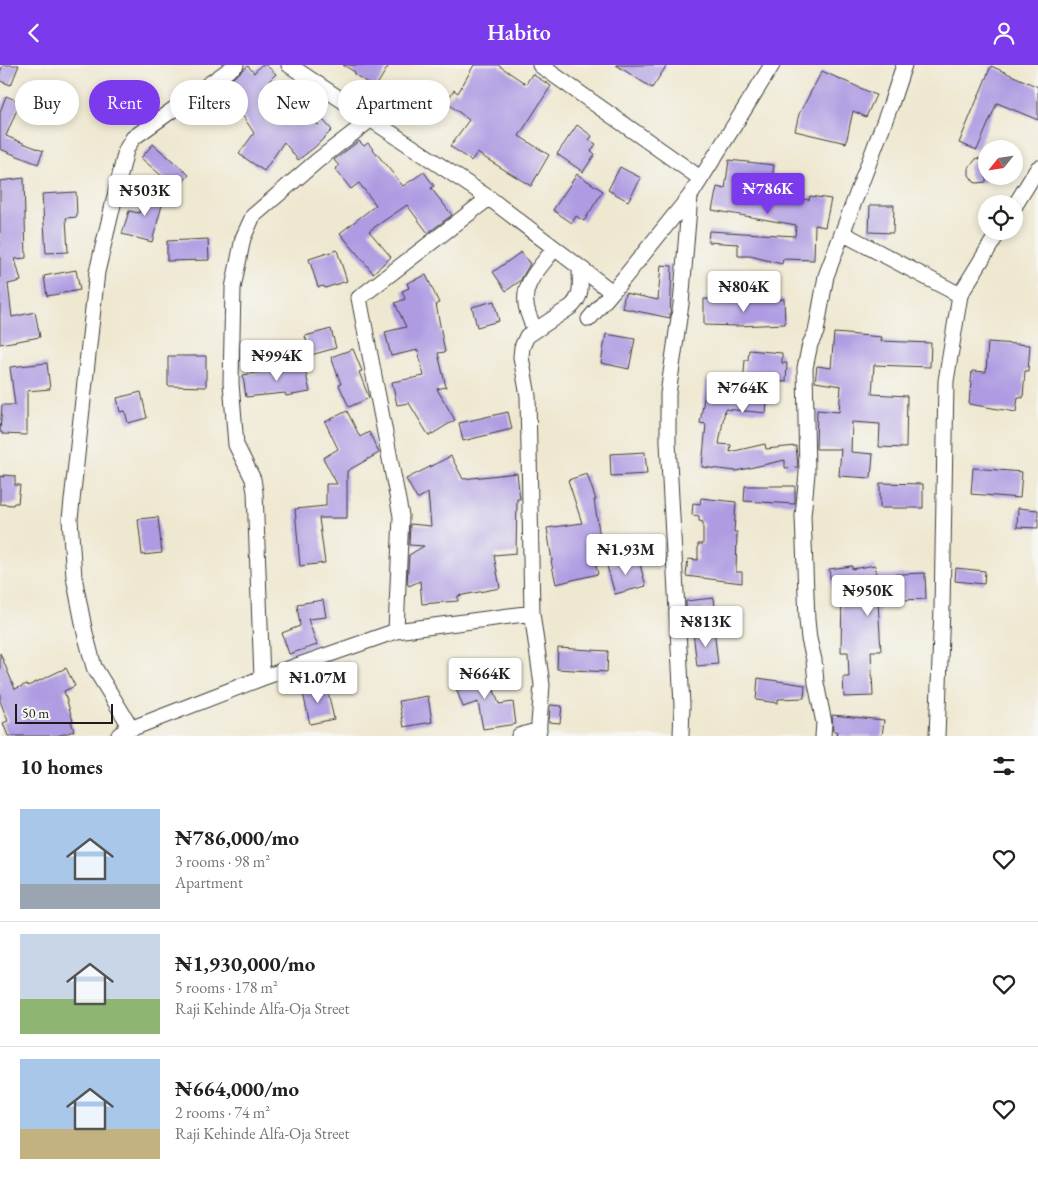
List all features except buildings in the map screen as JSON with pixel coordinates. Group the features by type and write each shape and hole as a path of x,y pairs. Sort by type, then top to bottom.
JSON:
{"street":[{"path":"122,734 127,721 94,667 85,633 74,577 70,519 97,271 126,150 133,138 236,65"},
{"path":"290,65 338,98"},
{"path":"540,65 700,178"},
{"path":"589,319 690,196 772,65"},
{"path":"823,736 824,723 807,619 803,516 807,473 805,368 810,344 816,332 826,276 904,65"},
{"path":"262,678 255,492 252,479 236,445 231,383 234,288 241,246 253,215 364,125"},
{"path":"378,125 489,198 612,292"},
{"path":"1021,195 1038,167"},
{"path":"681,736 682,705 668,442 668,395 681,304 690,196"},
{"path":"396,631 401,516 359,297 489,198"},
{"path":"842,233 960,295"},
{"path":"938,736 946,381 960,295 994,240"},
{"path":"535,329 524,306 525,293 529,283 554,249"},
{"path":"519,736 539,733 542,685 532,613 528,396 521,357 522,347 527,336 535,329 572,306 578,300 580,294 580,269"},
{"path":"122,734 262,678 396,631 532,613"}]}
